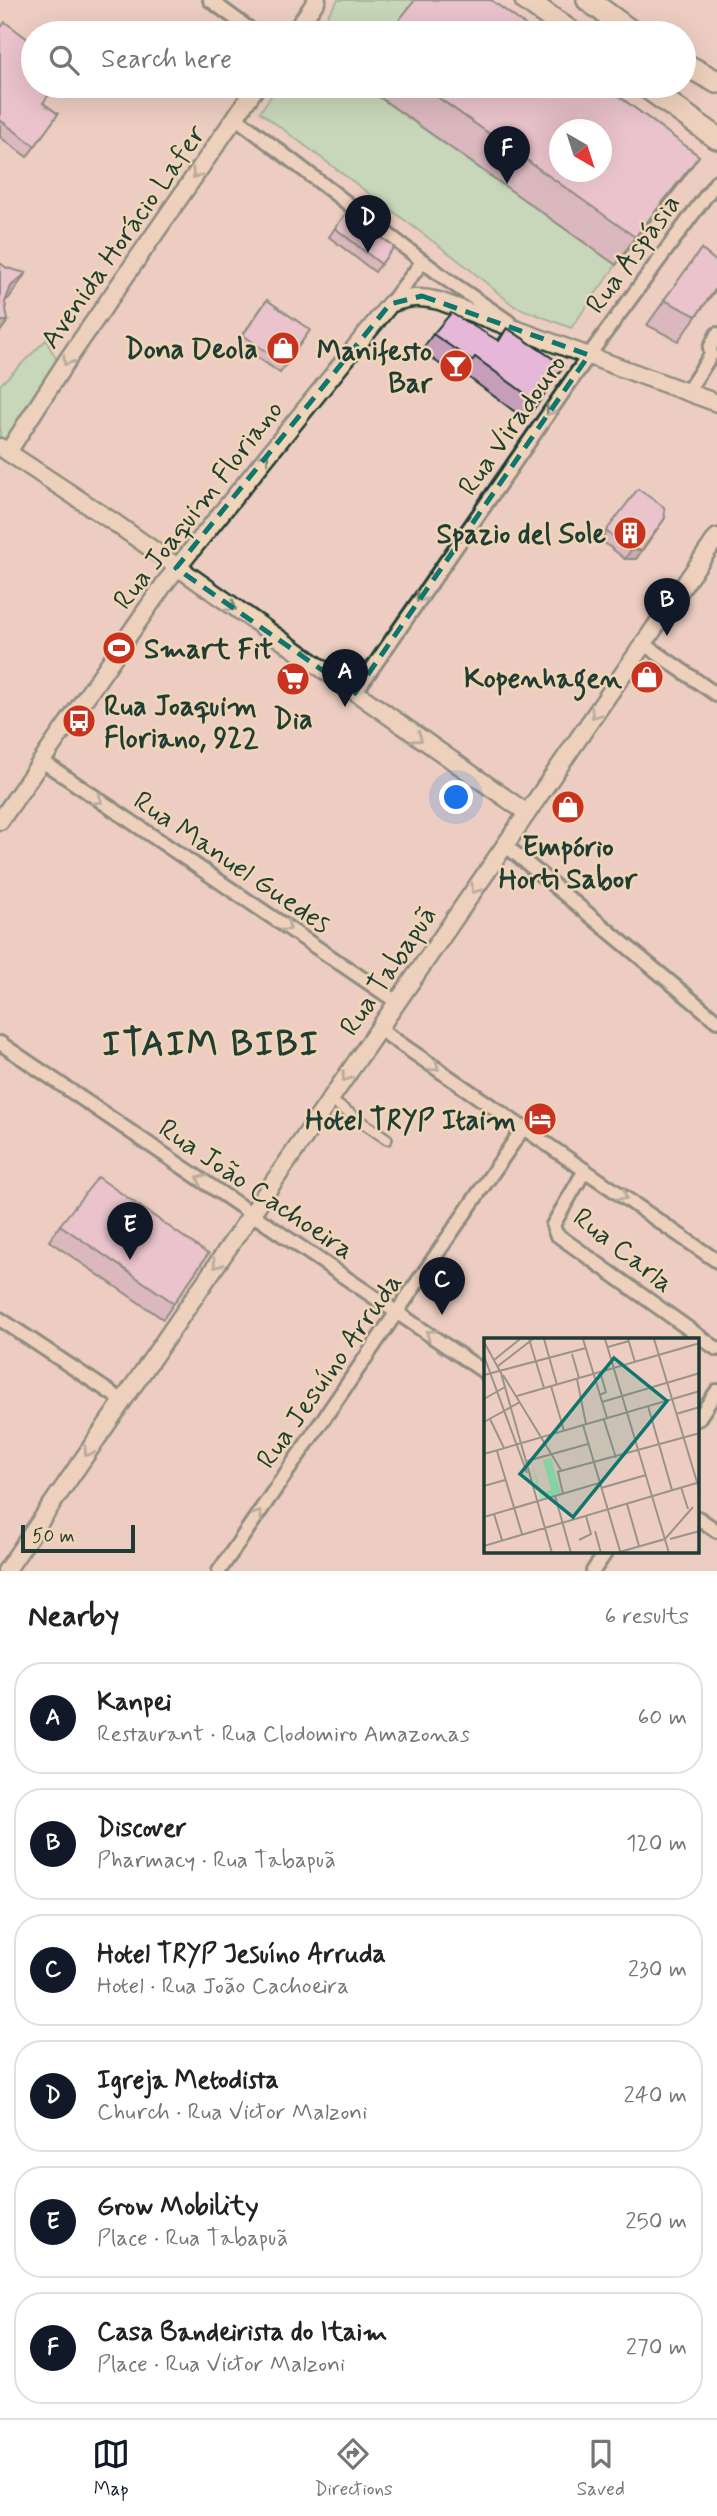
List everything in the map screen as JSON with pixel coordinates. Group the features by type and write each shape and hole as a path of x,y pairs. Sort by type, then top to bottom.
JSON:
{"highway":[{"path":"526,0 555,21"},
{"path":"588,0 617,21"},
{"path":"696,71 717,82"},
{"path":"662,98 717,138"},
{"path":"694,121 703,122 717,117"}],"street":[{"path":"209,0 238,21"},
{"path":"303,21 317,0"},
{"name":"Avenida Horácio Lafer","path":"4,450 248,98"},
{"path":"235,117 423,261 518,328"},
{"name":"Rua Aspásia","path":"589,355 717,181"},
{"name":"Rua Joaquim Floriano","path":"0,821 176,568 423,261"},
{"path":"390,304 422,296 518,328 717,403"},
{"path":"687,392 711,355 710,348 717,334"},
{"name":"Rua Viradouro","path":"355,693 589,355"},
{"path":"4,450 527,813"},
{"name":"Rua Tabapuã","path":"6,1571 717,537"},
{"path":"644,644 717,695"},
{"name":"Rua Manuel Guedes","path":"42,761 397,1002"},
{"path":"505,845 717,1021"},
{"path":"379,1029 717,1261"},
{"name":"Rua João Cachoeira","path":"0,1043 484,1372"},
{"path":"330,1100 387,1139"},
{"name":"Rua Jesuíno Arruda","path":"219,1571 524,1127"},
{"name":"Rua Carla","path":"585,1170 557,1215 553,1225 556,1234 717,1349"},
{"path":"0,1319 123,1401"},
{"path":"700,1416 717,1391"},
{"path":"700,1519 717,1531"},
{"path":"593,1571 605,1554"}],"highlighted area":[{"path":"422,296 589,355 355,693 176,568 390,304"}],"green space":[{"path":"338,0 418,0 401,21 323,21"},
{"path":"270,98 380,98 616,265 571,328 514,306 462,263 260,112"},
{"path":"46,340 60,366 6,441 0,438 0,385"}],"building":[{"path":"415,0 491,0 520,21 398,21"},
{"path":"5,22 21,34 21,98 47,98 43,103 58,114 35,146 0,120 0,29"},
{"path":"439,98 621,98 699,156 635,237 557,182 612,182 612,119 549,119 549,176"},
{"path":"348,211 394,247 381,264 335,228"},
{"path":"701,249 717,262 717,287 696,316 664,300"},
{"path":"0,263 7,268 26,273 11,286 5,302 8,321 0,321"},
{"path":"267,300 310,330 285,365 243,335"},
{"path":"451,313 499,341 507,328 564,366 538,403 475,357 472,361 433,334"},
{"name":"Spazio del Sole","path":"638,489 664,507 665,518 642,550 631,550 606,531"},
{"path":"98,1177 208,1254 174,1303 60,1225"}],"place":[{"name":"Casa Bandeirista do Itaim","path":"507,184"},
{"name":"Igreja Metodista","path":"368,253"},
{"name":"Dona Deola","path":"283,348"},
{"name":"Manifesto Bar","path":"456,366"},
{"name":"Spazio del Sole","path":"630,533"},
{"name":"Discover","path":"667,636"},
{"name":"Smart Fit","path":"119,648"},
{"name":"Kopenhagen","path":"647,677"},
{"name":"Dia","path":"293,679"},
{"name":"Kanpei","path":"345,707"},
{"name":"Rua Joaquim Floriano, 922","path":"79,721"},
{"name":"Empório Horti Sabor","path":"568,807"},
{"name":"Hotel TRYP Itaim","path":"540,1119"},
{"name":"Grow Mobility","path":"130,1260"},
{"name":"Hotel TRYP Jesuíno Arruda","path":"442,1315"}],"district":[{"name":"ITAIM BIBI","path":"211,1043"}]}
